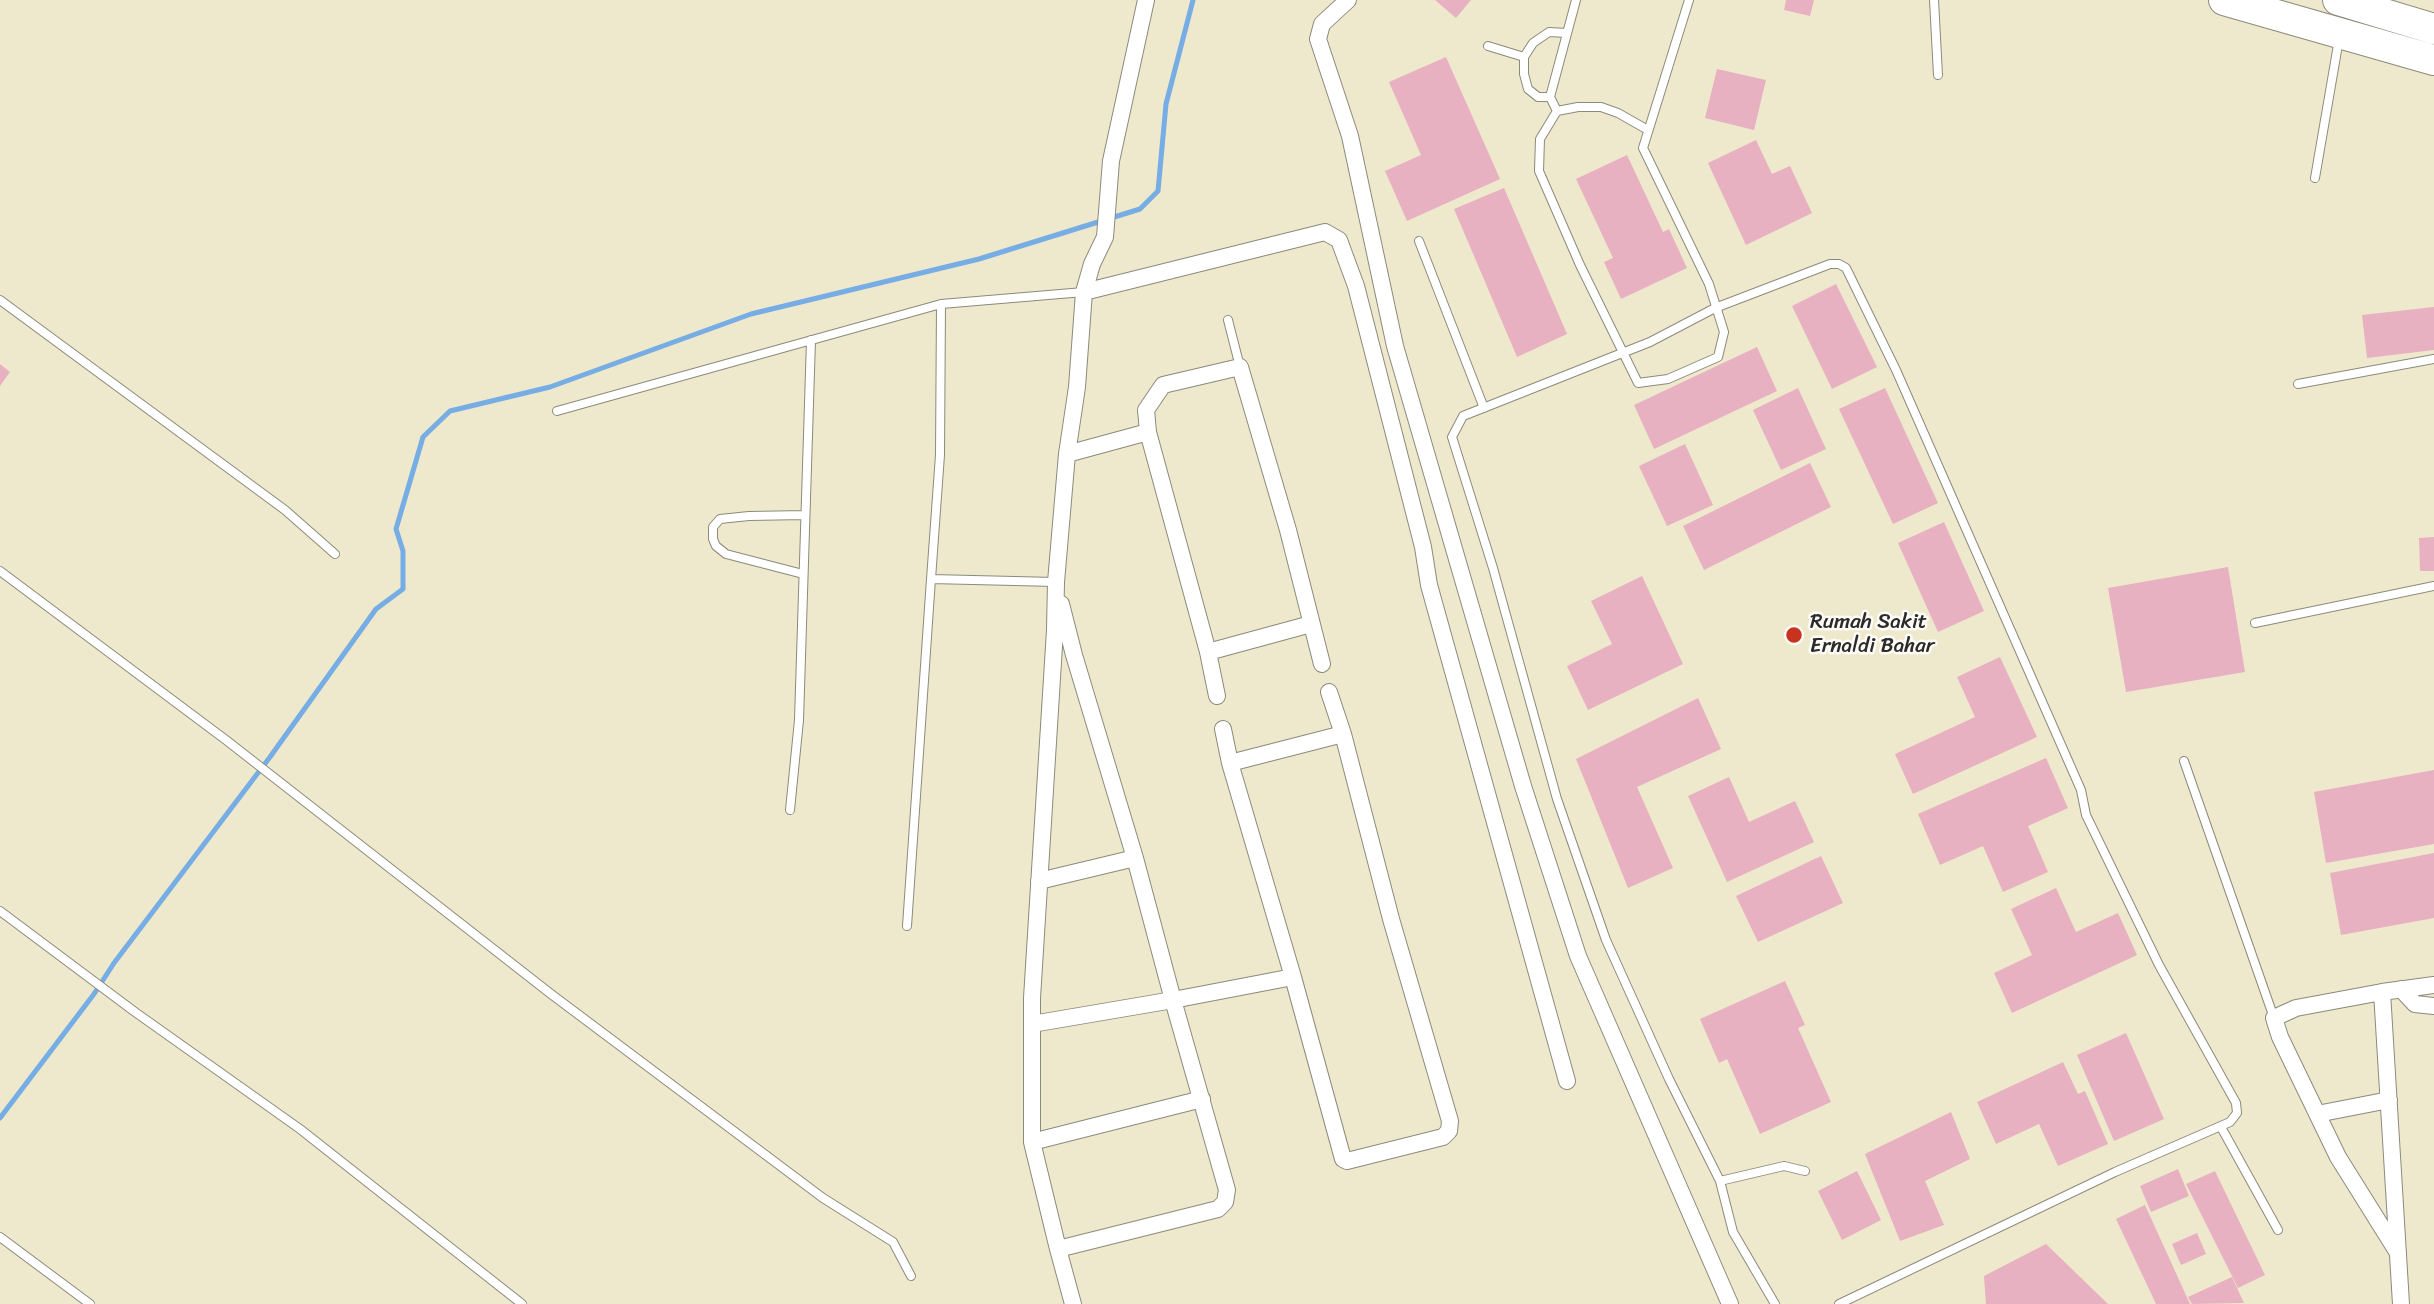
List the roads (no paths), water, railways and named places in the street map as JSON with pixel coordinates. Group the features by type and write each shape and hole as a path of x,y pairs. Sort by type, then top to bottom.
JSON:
{"highway":[{"path":"2224,0 2434,60"},
{"path":"2338,0 2389,11 2434,29"}],"street":[{"path":"1073,1304 1032,1142 1032,1024 1039,881 1054,656 1056,582 1067,454 1077,387 1084,292 1092,264 1105,237 1111,161 1146,0"},
{"path":"1348,0 1322,24 1318,39 1350,136 1395,346 1523,786 1578,956 1730,1304"},
{"path":"1084,292 1325,232 1339,240 1356,286 1423,547 1429,585 1567,1081"},
{"path":"1217,696 1208,652 1148,432 1146,410 1163,385 1240,367 1288,530 1322,664"},
{"path":"1067,454 1148,432"},
{"path":"1056,582 1074,655 1135,858 1227,1190 1224,1202 1218,1209 1058,1249"},
{"path":"1208,652 1311,624"},
{"path":"1223,729 1230,763 1343,1159 1348,1161 1443,1137 1449,1131 1450,1121 1329,692"},
{"path":"1230,763 1343,734"},
{"path":"1039,881 1135,858"},
{"path":"1032,1024 1293,977"},
{"path":"2398,1252 2338,1157 2280,1037 2274,1018 2296,1008 2434,985"},
{"path":"2401,989 2415,1004 2434,1006"},
{"path":"2382,992 2401,1304"},
{"path":"1032,1142 1202,1099"},
{"path":"2317,1114 2389,1100"}],"lane":[{"path":"1557,111 1550,97 1576,0"},
{"path":"1648,130 1601,107 1578,107 1557,111 1540,139 1539,171 1580,265 1638,383 1668,379 1718,357 1724,332 1709,284 1643,148 1689,0"},
{"path":"1934,0 1938,75"},
{"path":"1550,97 1538,97 1528,89 1524,75 1524,57 1533,43 1549,32 1567,33"},
{"path":"2315,178 2340,33"},
{"path":"1488,46 1524,57"},
{"path":"1419,241 1484,408"},
{"path":"1775,1304 1733,1232 1720,1181 1669,1079 1606,940 1557,799 1497,582 1452,437 1463,416 1650,342 1715,308 1812,269 1839,264 1846,268 1896,370 2081,790 2087,815 2159,965 2236,1102 2237,1113 2230,1122 2115,1172 1839,1304"},
{"path":"556,411 941,304 1084,292"},
{"path":"0,300 285,510 335,554"},
{"path":"907,926 940,455 941,304"},
{"path":"1228,320 1240,367"},
{"path":"790,810 799,720 811,340"},
{"path":"2298,384 2434,359"},
{"path":"803,574 726,554 716,546 713,527 720,519 805,515"},
{"path":"0,571 226,740 551,994 823,1198 893,1242 911,1276"},
{"path":"931,579 1056,582"},
{"path":"2255,623 2434,586"},
{"path":"2184,761 2274,1018"},
{"path":"0,911 300,1129 522,1304"},
{"path":"2221,1126 2278,1230"},
{"path":"1720,1181 1784,1166 1805,1171"},
{"path":"0,1237 90,1304"}],"waterway":[{"path":"0,1118 270,757 376,609 403,589 403,551 396,529 423,437 450,411 550,387 751,314 979,259 1140,209 1158,191 1166,104 1193,0"}],"place":[{"name":"Rumah Sakit Ernaldi Bahar","path":"1794,635"}]}
